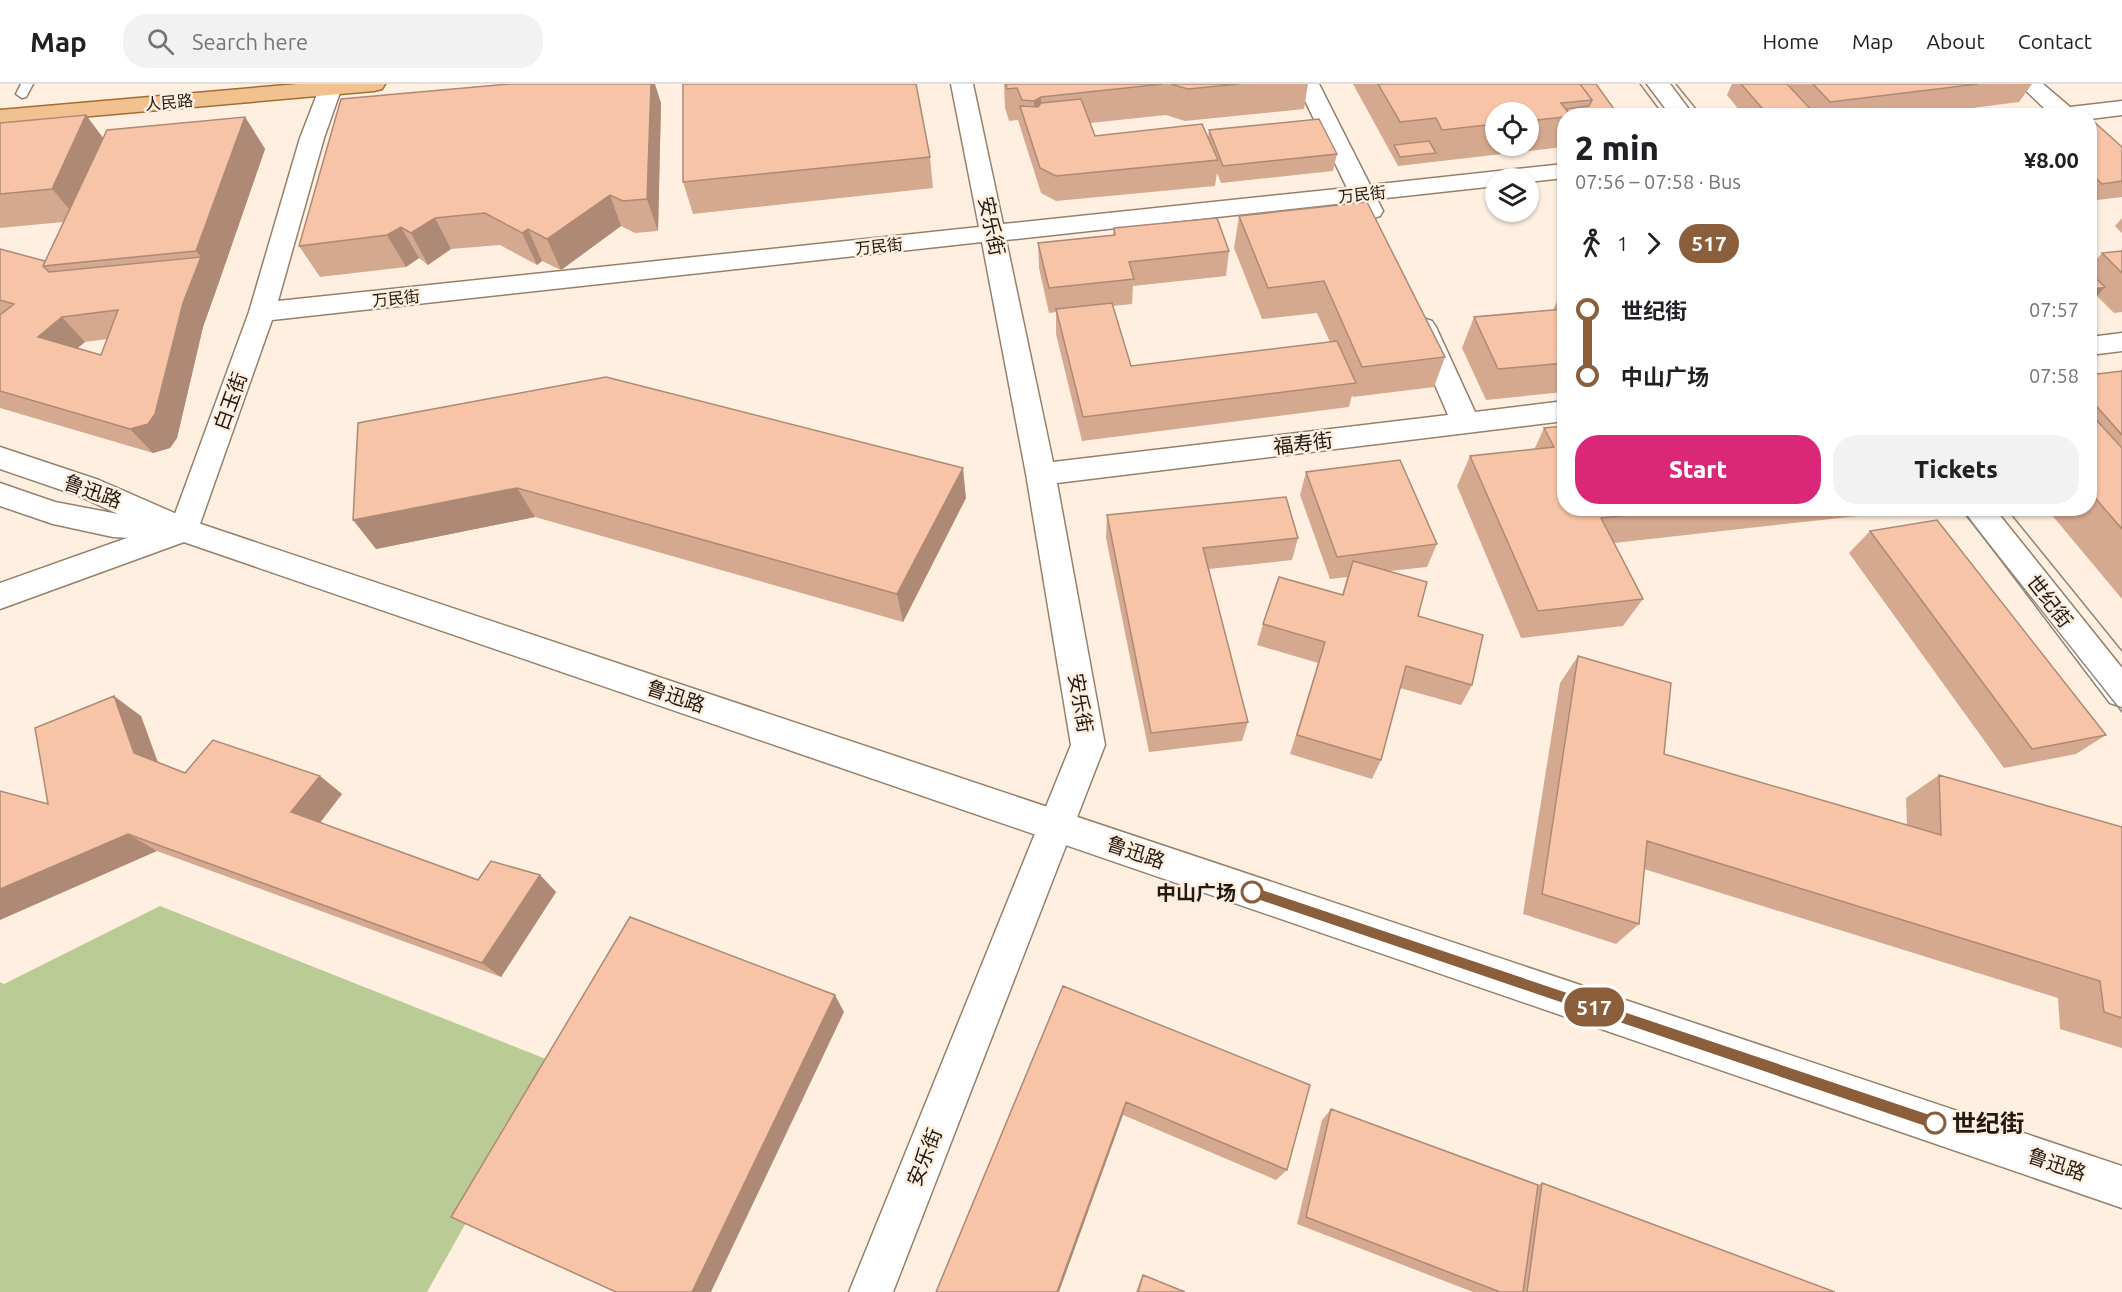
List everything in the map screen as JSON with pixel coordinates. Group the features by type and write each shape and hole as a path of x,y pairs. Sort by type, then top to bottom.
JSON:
{"main road":[{"name":"人民路","path":"0,117 374,84"},
{"path":"16,91 88,88"}],"street":[{"name":"安乐街","path":"871,1292 1088,745 1041,474 962,84"},
{"path":"1308,84 1364,194 1383,238"},
{"path":"1658,84 1677,108"},
{"path":"2030,84 2054,108"},
{"name":"白玉街","path":"184,530 262,312 312,138 331,86"},
{"path":"2097,111 2122,108"},
{"path":"1539,174 1557,172"},
{"name":"万民街","path":"262,312 1485,180"},
{"path":"1412,303 1466,423"},
{"path":"2097,345 2122,342"},
{"name":"福寿街","path":"1041,474 1557,412"},
{"name":"鲁迅路","path":"0,459 89,488 184,530 2111,1179"},
{"name":"鲁迅路","path":"0,494 53,513 113,525 184,530"},
{"name":"世纪街","path":"1983,516 2122,693"},
{"path":"0,596 184,530"}],"green space":[{"path":"160,906 556,1063 427,1292 0,1292 0,982 4,984"}],"building":[{"path":"509,84 651,84 647,199 623,201 610,195 547,239 528,229 522,233 485,213 435,218 411,233 401,227 387,235 299,246 341,99"},
{"path":"683,84 916,84 930,157 683,182"},
{"path":"1006,84 1163,84 1041,97 1034,101 1022,100 1017,88 1007,89"},
{"path":"1170,84 1239,84 1188,89"},
{"path":"1378,84 1580,84 1592,100 1561,103 1565,108 1557,108 1557,118 1539,120 1539,102 1485,102 1485,125 1442,130 1436,118 1400,122"},
{"path":"1580,84 1596,84 1613,108 1574,108 1589,106 1592,100"},
{"path":"1741,84 1787,84 1809,108 1762,108"},
{"path":"1813,84 1978,84 1830,102"},
{"path":"1081,99 1095,136 1202,124 1218,160 1056,176 1040,168 1020,106 1038,107 1041,103"},
{"path":"86,115 52,189 0,194 0,123"},
{"path":"245,117 196,251 43,266 107,130"},
{"path":"1319,119 1337,154 1223,166 1209,130"},
{"path":"2097,124 2122,147 2122,181 2102,184 2097,179"},
{"path":"1429,141 1436,153 1400,157 1394,145"},
{"path":"1367,202 1445,357 1362,367 1324,281 1268,288 1239,216"},
{"path":"1217,218 1229,251 1129,262 1134,279 1049,288 1038,243 1115,235 1114,228"},
{"path":"0,249 45,261 43,266 49,272 201,257 183,303 155,414 148,424 130,429 0,391 0,315 14,304 0,300","holes":["118,310 101,355 38,337 62,317"]},
{"path":"2122,251 2122,273 2102,253"},
{"path":"2097,280 2105,287 2097,289"},
{"path":"1112,303 1131,366 1337,341 1356,383 1083,417 1056,309"},
{"path":"1557,310 1557,364 1498,369 1474,317"},
{"path":"2122,371 2122,435 2097,407 2097,374"},
{"path":"606,377 963,468 897,594 517,488 353,520 358,423"},
{"path":"2097,421 2122,448 2122,529 2097,500"},
{"path":"1557,427 1557,516 1618,516 1601,518 1643,599 1538,611 1470,456 1554,447 1544,428"},
{"path":"1400,460 1437,544 1337,557 1306,472"},
{"path":"1286,497 1298,538 1203,548 1248,722 1151,733 1107,515"},
{"path":"1937,520 2106,735 2032,749 1870,531"},
{"path":"1353,561 1427,582 1418,616 1483,635 1472,685 1406,666 1381,760 1297,735 1325,642 1263,624 1279,577 1343,595"},
{"path":"1578,656 1671,683 1664,754 1941,835 1939,775 2122,827 2122,1018 2104,1012 2100,981 1647,841 1639,924 1542,894"},
{"path":"114,696 134,753 185,773 213,740 320,776 291,812 478,880 491,861 540,875 482,963 128,834 0,889 0,791 48,804 35,728"},
{"path":"630,917 835,995 692,1292 616,1292 451,1217"},
{"path":"1063,986 1310,1085 1287,1170 1126,1102 1057,1292 936,1292"},
{"path":"1331,1109 1538,1185 1523,1292 1500,1292 1306,1217"},
{"path":"1542,1183 1835,1292 1527,1292"},
{"path":"1143,1275 1185,1292 1138,1292"}],"tram line":[{"path":"1640,84 1658,108"},
{"path":"1676,84 1696,108"},
{"path":"1966,516 2122,712"},
{"path":"2012,516 2122,651"}],"bus line":[{"name":"517","path":"1252,892 1935,1123"}],"place":[{"name":"中山广场","path":"1252,892"},
{"name":"世纪街","path":"1935,1123"}]}
